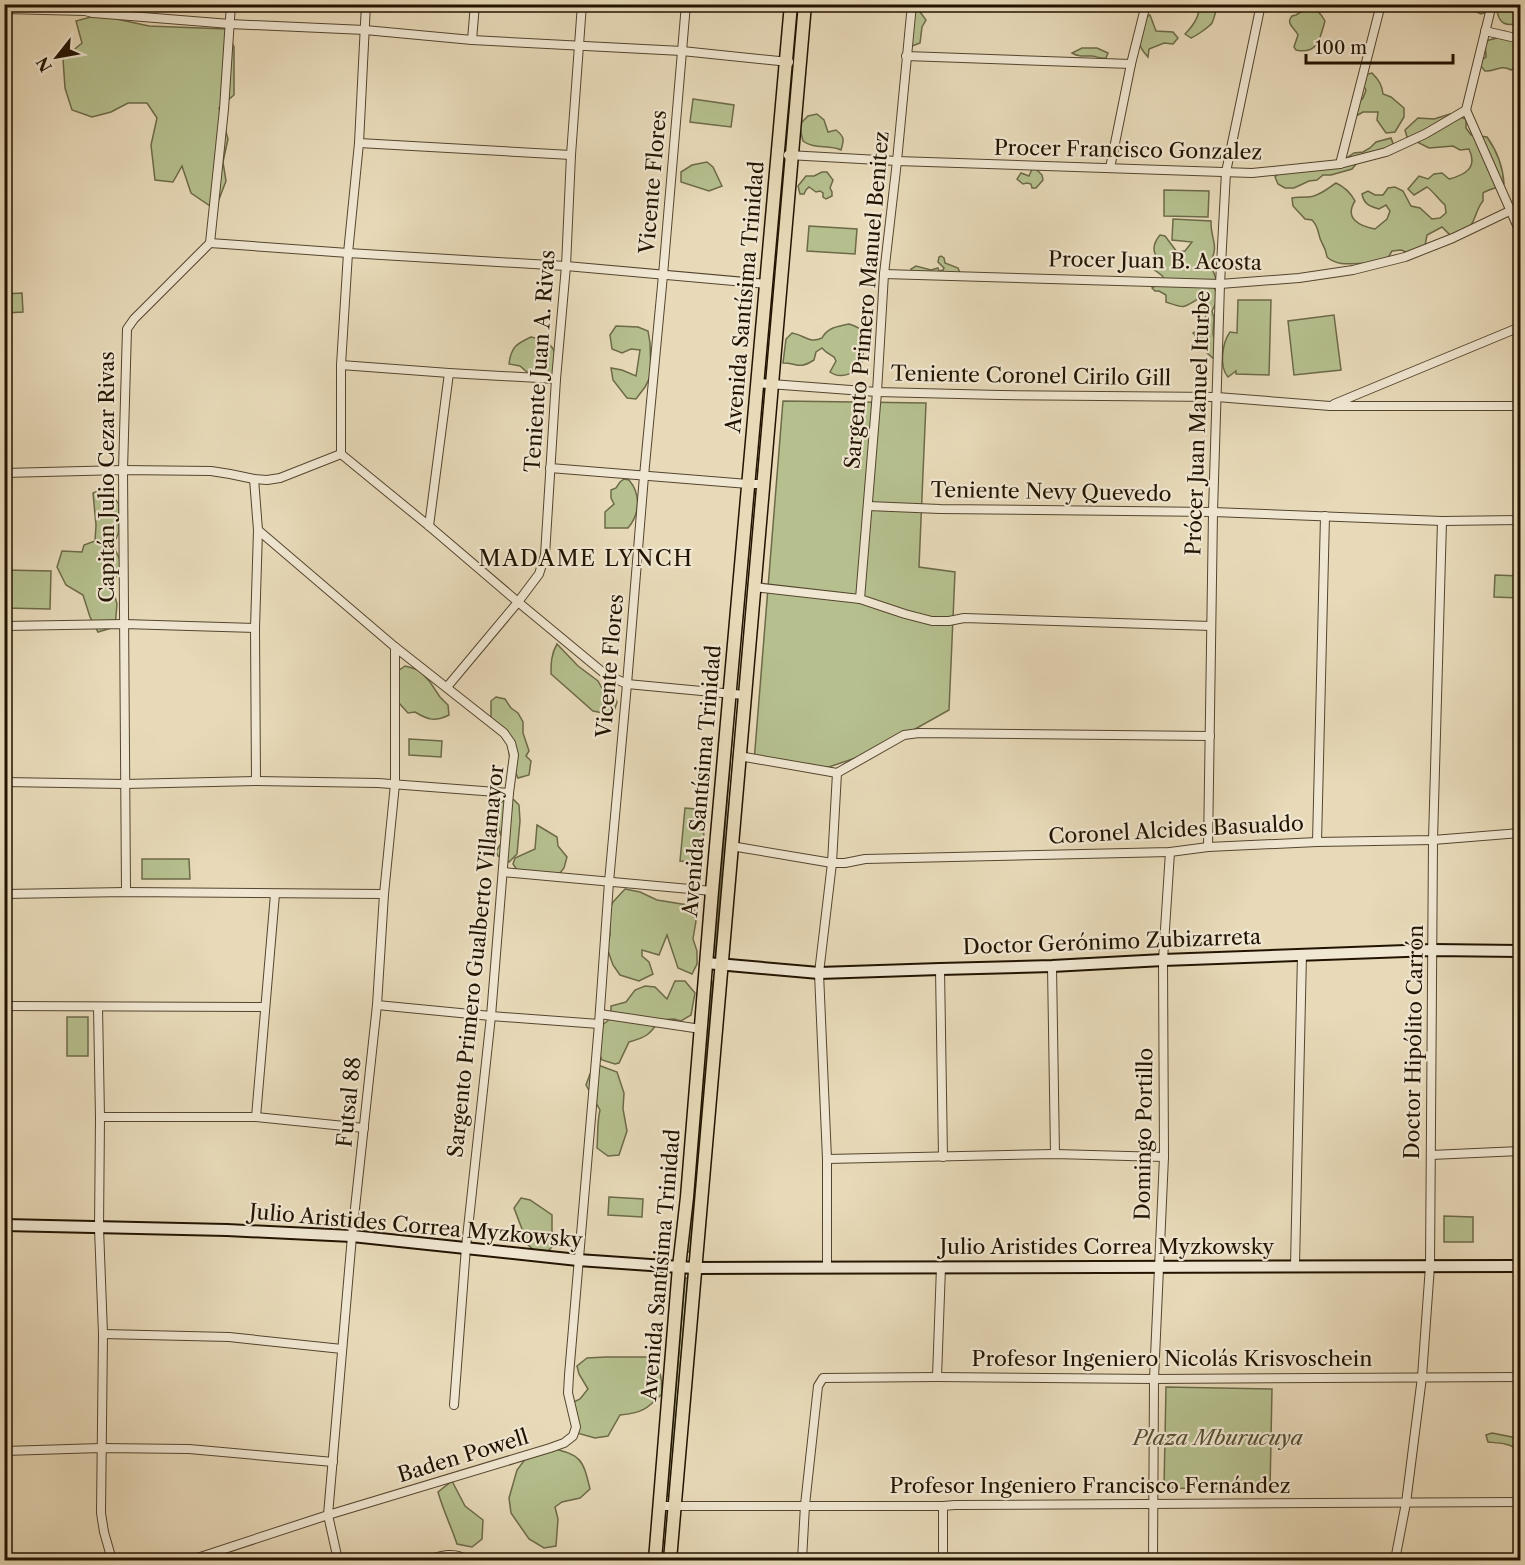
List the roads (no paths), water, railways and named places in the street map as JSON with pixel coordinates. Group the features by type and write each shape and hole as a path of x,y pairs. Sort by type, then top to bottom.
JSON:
{"main road":[{"name":"Avenida Santísima Trinidad","path":"655,1560 791,4"},
{"name":"Avenida Santísima Trinidad","path":"670,1560 805,4"},
{"name":"Doctor Gerónimo Zubizarreta","path":"706,963 819,973 1052,966 1302,954 1433,950 1521,951"},
{"name":"Julio Aristides Correa Myzkowsky","path":"4,1225 227,1230 352,1236 578,1260 694,1268 1521,1266"},
{"path":"670,1380 685,1382"}],"street":[{"path":"231,4 224,109 210,243 566,266 780,285"},
{"path":"341,454 341,365 348,253 359,143 366,4"},
{"path":"472,40 475,4"},
{"name":"Teniente Juan A. Rivas","path":"447,687 518,603 539,574 545,555 582,4"},
{"name":"Vicente Flores","path":"578,1260 686,4"},
{"name":"Sargento Primero Manuel Benitez","path":"860,599 884,274 912,4"},
{"path":"1110,168 1146,4"},
{"name":"Prócer Juan Manuel Iturbe","path":"1208,847 1213,512 1226,172 1261,4"},
{"path":"1340,164 1381,4"},
{"path":"1492,4 1466,110 1521,232"},
{"path":"4,9 85,8 93,13 230,24 365,30 472,40 682,51 800,63"},
{"path":"1485,31 1521,39"},
{"path":"906,56 1131,64"},
{"name":"Procer Francisco Gonzalez","path":"777,155 897,162 1252,173 1340,164 1386,152 1425,134 1466,110"},
{"path":"359,143 571,155"},
{"name":"Procer Juan B. Acosta","path":"884,274 1220,284 1299,278 1353,270 1405,257 1453,238 1521,206"},
{"name":"Capitán Julio Cezar Rivas","path":"126,892 123,470 127,329 134,319 210,243"},
{"path":"1330,406 1521,327"},
{"path":"341,365 556,379"},
{"path":"429,526 449,373"},
{"name":"Teniente Coronel Cirilo Gill","path":"757,383 877,392 1217,397 1330,406 1521,406"},
{"path":"4,473 123,470 211,471 267,480 280,478 341,454"},
{"path":"341,454 605,674 627,684 744,695"},
{"path":"550,468 763,484"},
{"path":"254,479 258,530 255,628 256,781"},
{"name":"Teniente Nevy Quevedo","path":"868,506 1213,512 1442,521 1521,520"},
{"path":"1317,842 1324,516"},
{"name":"Doctor Hipólito Carrón","path":"1395,1560 1406,1503 1422,1377 1430,1266 1433,840 1442,521"},
{"name":"Sargento Primero Gualberto Villamayor","path":"258,530 395,647 504,733 511,743 514,755 466,1247 454,1405"},
{"path":"754,587 860,599 932,621 964,618 1210,626"},
{"path":"4,626 124,624 255,628"},
{"name":"Futsal 88","path":"338,1560 328,1515 352,1236 377,1005 384,894 395,784 395,647"},
{"path":"739,756 837,773 904,735 919,733 1210,736"},
{"path":"826,1267 827,1159 819,973 832,862 837,773"},
{"path":"4,782 125,784 256,781 395,784 509,793"},
{"name":"Coronel Alcides Basualdo","path":"731,846 832,862 845,862 865,859 1170,852 1208,847 1433,840 1521,833"},
{"name":"Domingo Portillo","path":"1153,1560 1155,1379 1164,1157 1163,960 1170,852"},
{"path":"503,872 712,891"},
{"path":"4,894 126,892 384,894"},
{"path":"255,1117 275,894"},
{"path":"1294,1265 1302,954"},
{"path":"1052,966 1055,1154"},
{"path":"940,969 943,1157"},
{"path":"377,1005 599,1024"},
{"path":"4,1006 266,1007"},
{"path":"98,1007 99,1228 103,1334 101,1514 112,1560"},
{"path":"600,1014 701,1029"},
{"path":"100,1117 255,1117 364,1128"},
{"path":"1431,1155 1521,1151"},
{"path":"827,1159 1055,1154 1164,1157"},
{"name":"Baden Powell","path":"191,1560 328,1515 564,1443 573,1436 576,1427 568,1393 578,1260"},
{"path":"937,1377 941,1267"},
{"path":"103,1334 229,1337 342,1348"},
{"name":"Profesor Ingeniero Nicolás Krisvoschein","path":"805,1505 818,1386 823,1378 1521,1377"},
{"path":"4,1451 101,1448 189,1449 333,1462"},
{"name":"Profesor Ingeniero Francisco Fernández","path":"660,1506 1521,1502"},
{"path":"802,1560 805,1505"},
{"path":"943,1506 943,1560"},
{"path":"426,1560 460,1555 466,1560"}],"district":[{"name":"MADAME LYNCH","path":"586,558"}],"park label":[{"name":"Plaza Mburucuya","path":"1218,1438"}]}
